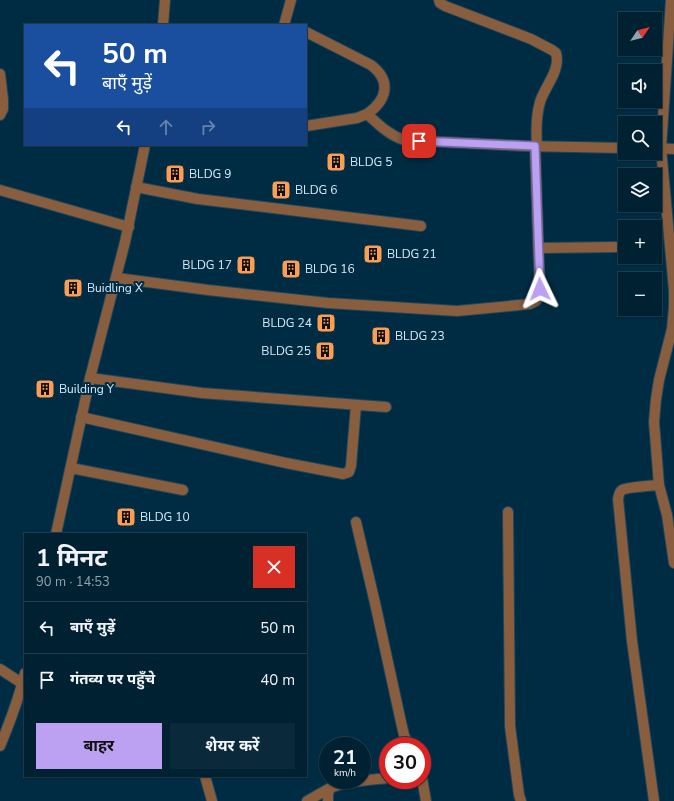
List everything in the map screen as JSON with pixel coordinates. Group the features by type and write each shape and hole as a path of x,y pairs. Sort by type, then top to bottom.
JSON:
{"street":[{"path":"163,24 165,0"},
{"path":"284,24 291,0"},
{"path":"117,278 328,304 457,311 530,304 536,301 540,296 536,146 537,121 540,102 557,62 556,53 530,39 444,6 439,0"},
{"path":"661,116 671,0"},
{"path":"307,33 378,70 382,78 385,92 380,103 374,110 358,118 307,126"},
{"path":"0,74 3,109 0,115"},
{"path":"367,114 388,132 404,140 618,148"},
{"path":"56,533 90,378 129,227 144,146"},
{"path":"662,148 674,149"},
{"path":"659,160 674,290 672,329 659,380 654,422 658,485 667,515 674,563"},
{"path":"136,187 198,199 421,226"},
{"path":"0,190 129,227"},
{"path":"539,248 616,247"},
{"path":"90,378 202,393 386,407"},
{"path":"81,417 286,463 343,474 349,472 351,466 356,405"},
{"path":"71,468 183,490"},
{"path":"654,801 632,641 618,499 622,490 658,485"},
{"path":"508,512 510,726 521,801"},
{"path":"356,522 400,722 405,737"},
{"path":"0,669 23,684"},
{"path":"0,746 11,720 24,678"},
{"path":"205,777 212,801"},
{"path":"307,801 328,789"},
{"path":"328,801 330,789"},
{"path":"424,789 426,801"}],"place":[{"name":"BLDG 5","path":"336,162"},
{"name":"BLDG 9","path":"175,174"},
{"name":"BLDG 6","path":"281,190"},
{"name":"BLDG 21","path":"373,254"},
{"name":"BLDG 17","path":"246,265"},
{"name":"BLDG 16","path":"291,269"},
{"name":"Buidling X","path":"73,288"},
{"name":"BLDG 24","path":"326,323"},
{"name":"BLDG 23","path":"381,336"},
{"name":"BLDG 25","path":"325,351"},
{"name":"Building Y","path":"45,389"},
{"name":"BLDG 10","path":"126,517"}],"route":[{"path":"419,141 535,146 540,289"}]}
